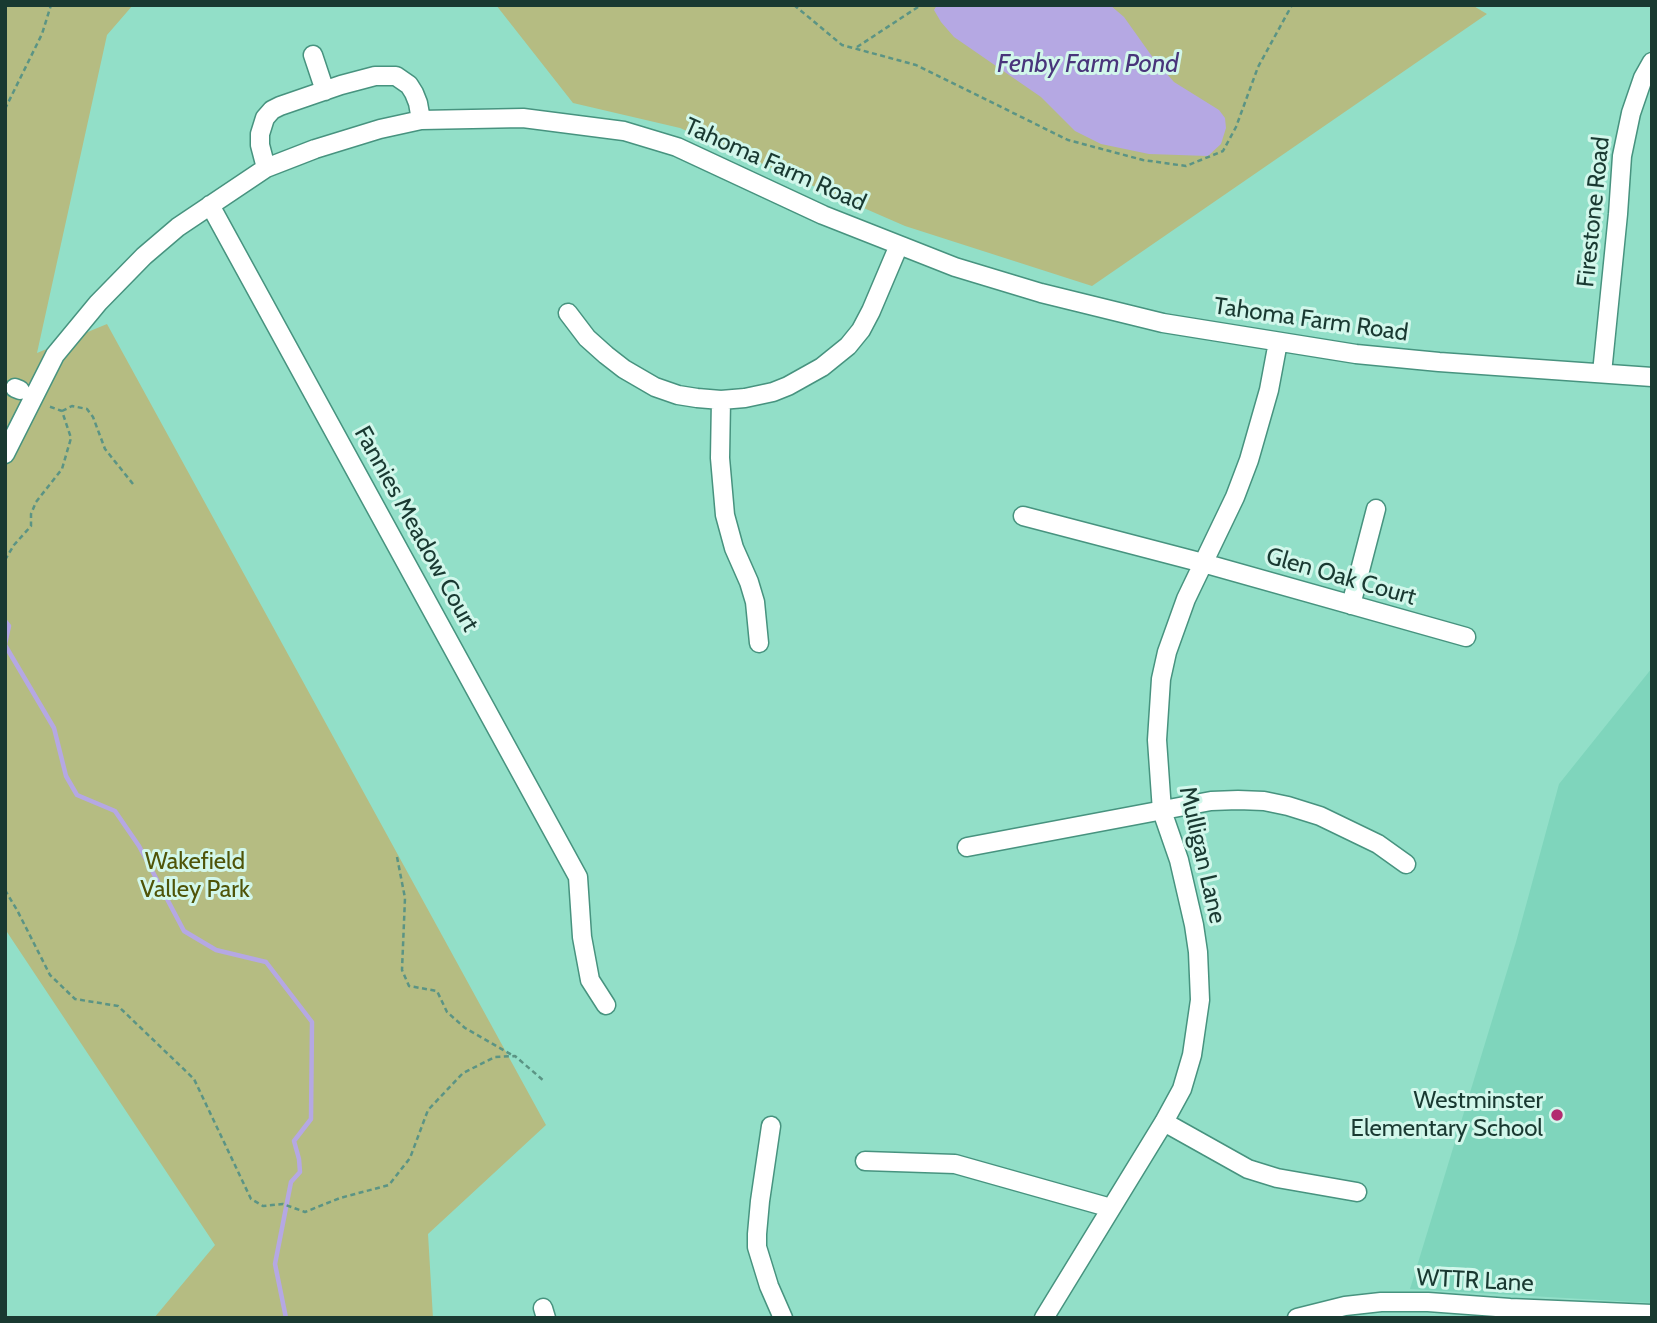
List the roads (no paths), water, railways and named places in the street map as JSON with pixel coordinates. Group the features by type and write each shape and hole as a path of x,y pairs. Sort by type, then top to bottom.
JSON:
{"street":[{"path":"313,55 324,91"},
{"name":"Firestone Road","path":"1602,373 1622,156 1631,113 1643,78 1652,62"},
{"path":"266,168 260,134 265,118 272,110 375,75 396,76 409,85 418,103 421,120"},
{"name":"Tahoma Farm Road","path":"5,454 55,355 144,256 178,227 266,168 367,133 421,120 523,118 624,131 677,147 823,215 955,267 1102,310 1163,323 1356,354 1652,377"},
{"name":"Fannies Meadow Court","path":"210,205 578,877 582,937 590,980 606,1005"},
{"path":"568,313 587,338 624,369 655,387 678,395 721,400 745,398 773,392 806,377 848,346 871,311 899,245"},
{"name":"Mulligan Lane","path":"1044,1318 1164,1122 1182,1090 1192,1055 1200,1000 1198,952 1179,860 1162,811 1157,740 1161,679 1185,599 1236,497 1250,460 1269,390 1278,342"},
{"path":"721,400 720,458 726,515 734,548 755,602 759,643"},
{"path":"1351,605 1376,509"},
{"name":"Glen Oak Court","path":"1023,516 1203,563 1466,638"},
{"path":"967,847 1211,801 1264,801 1320,816 1378,844 1406,864"},
{"path":"1164,1122 1248,1169 1277,1178 1357,1192"},
{"path":"771,1126 760,1200 757,1247 769,1286 783,1318"},
{"path":"865,1161 955,1164 1111,1208"},
{"name":"WTTR Lane","path":"1297,1318 1345,1306 1381,1302 1652,1314"}],"water":[{"name":"Fenby Farm Pond","path":"937,5 1110,5 1124,17 1174,82 1219,110 1225,118 1226,128 1221,144 1208,156 1149,154 1101,144 1075,131 1041,97 954,37 934,10"}],"waterway":[{"path":"5,621 9,626 5,644"},
{"path":"5,645 54,728 66,776 77,795 115,811 139,846 184,931 216,950 266,962 312,1022 311,1119 294,1141 300,1172 291,1182 275,1264 286,1318"}],"place":[{"name":"Westminster Elementary School","path":"1557,1115"}],"park label":[{"name":"Wakefield Valley Park","path":"195,876"}]}
